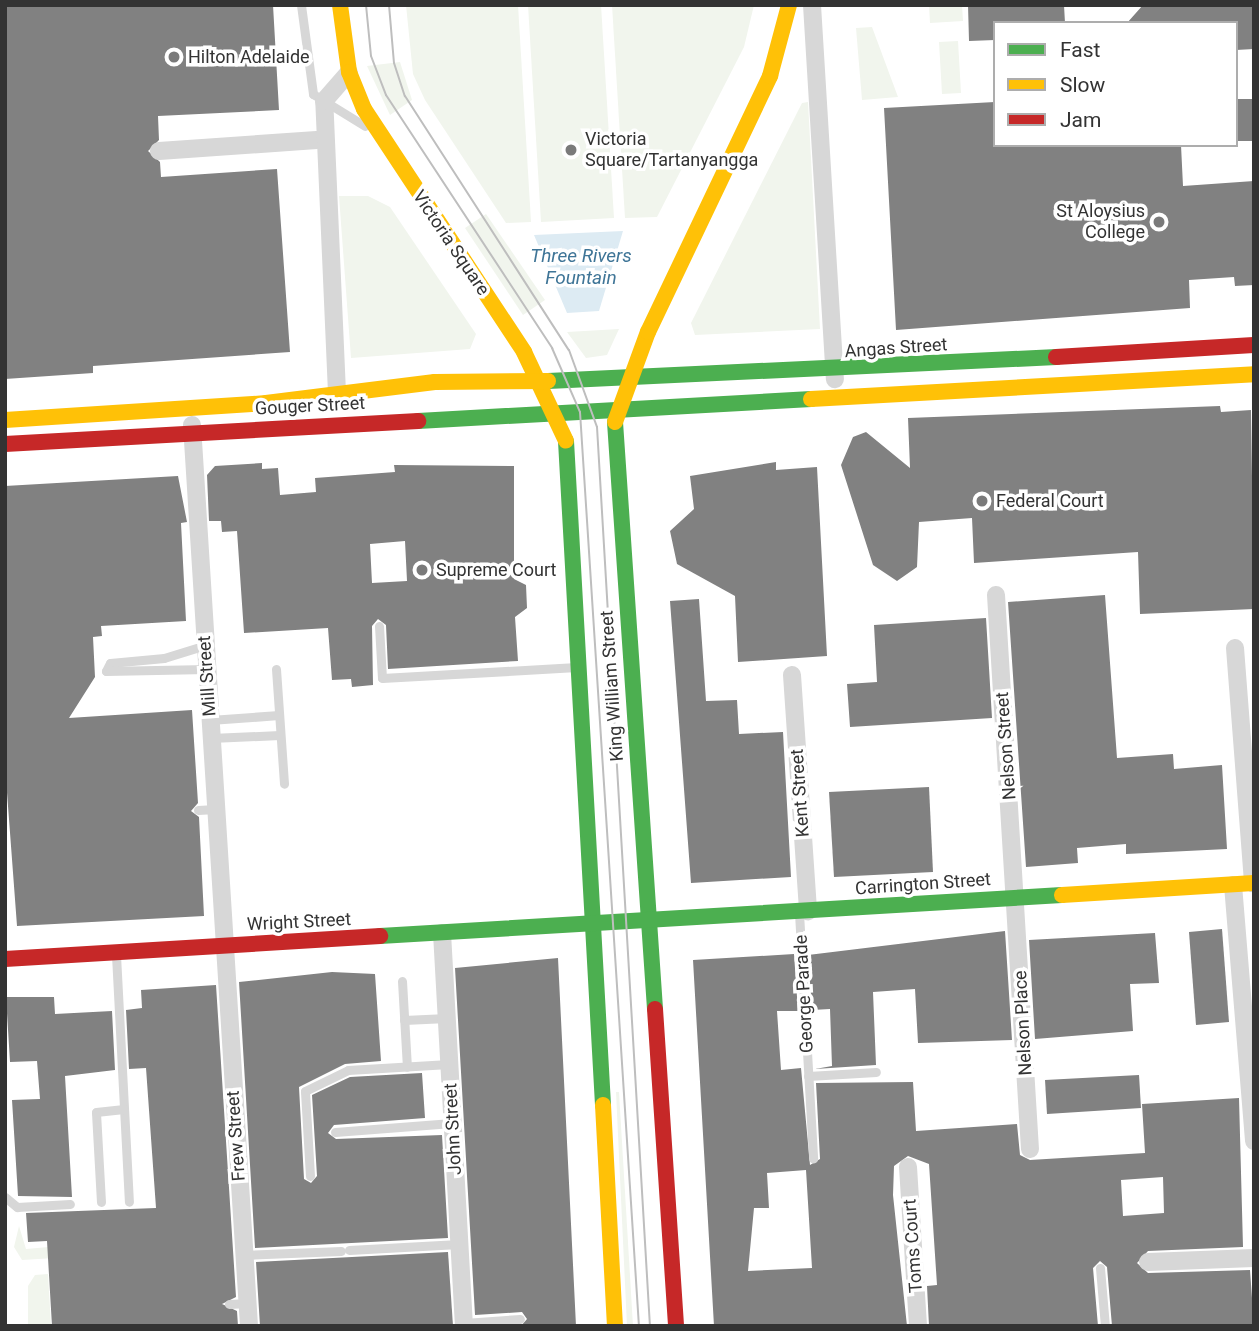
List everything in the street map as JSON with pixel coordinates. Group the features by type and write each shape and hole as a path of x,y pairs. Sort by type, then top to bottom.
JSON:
{"street":[{"name":"Victoria Square","path":"340,5 349,72 376,132 540,381 556,413"},
{"name":"King William Street","path":"676,1326 647,921 617,411 628,380 770,76 789,5"},
{"path":"812,5 836,401"},
{"path":"349,72 326,94 324,106 337,393 374,415 403,421"},
{"path":"159,151 317,141"},
{"name":"Angas Street","path":"540,381 835,372 1254,345"},
{"path":"617,411 836,401 1254,374"},
{"name":"Gouger Street","path":"5,420 190,407 446,381 540,381"},
{"name":"Mill Street","path":"190,407 211,738 207,810 224,946"},
{"name":"Gouger Street","path":"5,444 192,430 617,411"},
{"name":"King William Street","path":"556,413 566,441 595,924 615,1326"},
{"name":"Nelson Street","path":"996,594 1017,898"},
{"path":"1235,648 1247,740 1253,883"},
{"name":"Kent Street","path":"792,675 804,911"},
{"name":"Carrington Street","path":"595,924 1253,883"},
{"path":"1233,884 1254,1142"},
{"name":"Nelson Place","path":"1017,898 1030,1149"},
{"name":"Wright Street","path":"5,960 595,924"},
{"name":"John Street","path":"442,933 464,1324"},
{"name":"Frew Street","path":"224,946 249,1326"},
{"name":"Toms Court","path":"908,1167 918,1326"},
{"path":"1148,1262 1254,1258"}],"lane":[{"path":"301,5 311,85 324,106 376,132"},
{"path":"379,626 382,678 580,667"},
{"path":"206,645 164,658 110,663 106,671 207,669"},
{"path":"276,669 284,784"},
{"path":"210,720 279,716"},
{"path":"211,738 280,735"},
{"name":"George Parade","path":"804,911 813,1159"},
{"path":"116,953 129,1202"},
{"path":"402,981 407,1067"},
{"path":"404,1020 447,1018"},
{"path":"310,1176 305,1091 348,1070 449,1064"},
{"name":"George Parade","path":"808,1076 876,1072"},
{"path":"101,1202 96,1112 124,1110"},
{"path":"335,1132 452,1123"},
{"path":"8,1200 70,1204"},
{"path":"244,1255 459,1244"},
{"path":"1100,1268 1105,1326"},
{"path":"229,1304 247,1303"},
{"path":"464,1324 520,1320"}],"shaded area":[{"path":"406,5 518,5 531,222 506,223 425,100 413,74"},
{"path":"528,5 601,5 614,218 541,222"},
{"path":"612,5 754,5 744,47 657,217 625,218"},
{"path":"929,5 962,5 963,21 930,23"},
{"path":"872,27 898,97 862,100 856,28"},
{"path":"958,41 961,93 942,94 939,42"},
{"path":"400,62 412,100 390,115 367,66"},
{"path":"808,102 820,329 695,335 691,323 802,103"},
{"path":"339,196 368,196 390,207 476,334 470,349 351,358"},
{"path":"486,214 545,300 523,315 465,228"},
{"path":"619,329 607,355 586,358 567,332"},
{"path":"616,1092 619,1092 633,1326 627,1326"},
{"path":"19,1226 26,1249 60,1246 55,1258 22,1260 14,1247"},
{"path":"48,1274 51,1326 28,1326 28,1286 35,1275"}],"water":[{"name":"Three Rivers Fountain","path":"623,231 599,311 567,313 534,235"}],"building":[{"path":"5,5 273,5 279,110 158,116 159,140 148,151 160,162 161,177 277,169 290,352 93,366 93,373 5,379"},
{"path":"968,5 1064,5 1065,21 993,21 993,40 969,41"},
{"path":"1143,5 1254,5 1254,49 1238,50 1238,21 1129,21"},
{"path":"1238,99 1254,99 1254,141 1238,141"},
{"path":"993,102 993,147 1181,147 1183,186 1254,181 1254,285 1235,286 1234,277 1189,280 1190,308 896,330 884,108"},
{"path":"1220,406 1221,412 1251,410 1254,609 1140,614 1138,552 974,563 972,518 919,522 917,567 897,581 873,565 841,465 853,437 866,432 910,468 908,418"},
{"path":"776,462 776,470 817,467 827,656 738,662 735,596 677,564 670,531 694,509 690,476"},
{"path":"262,463 262,469 278,468 280,495 316,492 315,478 395,472 394,465 514,466 514,579 526,585 527,608 515,617 518,661 388,669 386,625 378,619 372,626 373,685 352,687 351,679 332,680 328,628 244,633 237,531 222,532 221,521 209,521 207,475 215,466","holes":["405,541 407,581 372,583 370,544"]},
{"path":"178,476 187,522 181,523 186,621 101,626 102,636 93,637 95,677 69,718 192,710 198,803 191,811 199,817 204,916 17,926 5,766 5,486"},
{"path":"1105,595 1117,758 1173,754 1174,769 1222,765 1227,849 1126,854 1126,844 1077,848 1078,863 1026,867 1008,602"},
{"path":"699,599 706,701 737,700 739,734 783,732 791,877 691,883 670,601"},
{"path":"986,618 992,718 850,727 847,684 877,682 874,625"},
{"path":"929,787 933,872 834,877 829,792"},
{"path":"1222,929 1229,1022 1196,1025 1189,932"},
{"path":"1005,931 1012,1040 918,1043 915,989 873,992 876,1065 815,1069 832,1066 830,1009 812,1010 808,955"},
{"path":"1155,933 1159,983 1130,984 1133,1031 1035,1039 1029,940"},
{"path":"794,954 798,1011 777,1011 781,1070 801,1068 810,1165 820,1159 816,1083 913,1082 916,1131 1017,1124 1020,1155 1030,1160 1145,1153 1142,1104 1239,1098 1243,1247 1148,1251 1137,1263 1148,1273 1250,1270 1254,1326 1112,1326 1107,1267 1100,1261 1093,1268 1098,1326 929,1326 927,1286 937,1285 929,1164 908,1156 894,1166 893,1195 907,1326 714,1326 693,960","holes":["806,1170 812,1268 748,1271 754,1208 769,1208 767,1173","1163,1177 1164,1213 1123,1216 1121,1180"]},
{"path":"558,958 576,1326 521,1326 527,1319 522,1312 475,1315 455,968"},
{"path":"332,972 375,974 381,1061 345,1064 299,1087 304,1179 311,1183 317,1176 312,1095 350,1077 422,1073 425,1118 334,1125 328,1133 336,1139 442,1135 448,1238 255,1248 239,982"},
{"path":"216,985 236,1297 222,1304 237,1311 238,1326 52,1326 47,1241 28,1242 26,1213 156,1208 146,1068 129,1069 126,1010 142,1008 141,990"},
{"path":"6,997 54,997 55,1014 112,1011 115,1070 65,1076 72,1197 18,1196 12,1100 40,1099 37,1061 10,1062"},
{"path":"1139,1075 1141,1108 1047,1114 1045,1080"},
{"path":"448,1252 453,1326 260,1326 256,1262"}],"tram line":[{"path":"366,5 371,56 386,95 552,348 580,412 639,1326"},
{"path":"389,5 394,63 405,96 569,350 597,427 650,1326"}],"traffic: fast":[{"path":"548,381 1056,357"},
{"path":"418,421 811,399"},
{"path":"615,422 655,1009"},
{"path":"566,441 603,1105"},
{"path":"380,936 1062,895"}],"traffic: slow":[{"path":"340,5 349,72 364,109 524,352 566,441"},
{"path":"615,422 648,332 770,76 789,5"},
{"path":"811,399 1254,374"},
{"path":"5,420 266,403 435,382 548,381"},
{"path":"1062,895 1254,883"},
{"path":"603,1105 615,1326"}],"traffic: jam":[{"path":"1056,357 1254,345"},
{"path":"5,444 418,421"},
{"path":"5,959 380,936"},
{"path":"655,1009 676,1326"}],"place":[{"name":"Hilton Adelaide","path":"174,57"},
{"name":"Victoria Square/Tartanyangga","path":"571,150"},
{"name":"St Aloysius College","path":"1159,222"},
{"name":"Federal Court","path":"982,501"},
{"name":"Supreme Court","path":"422,570"}]}
